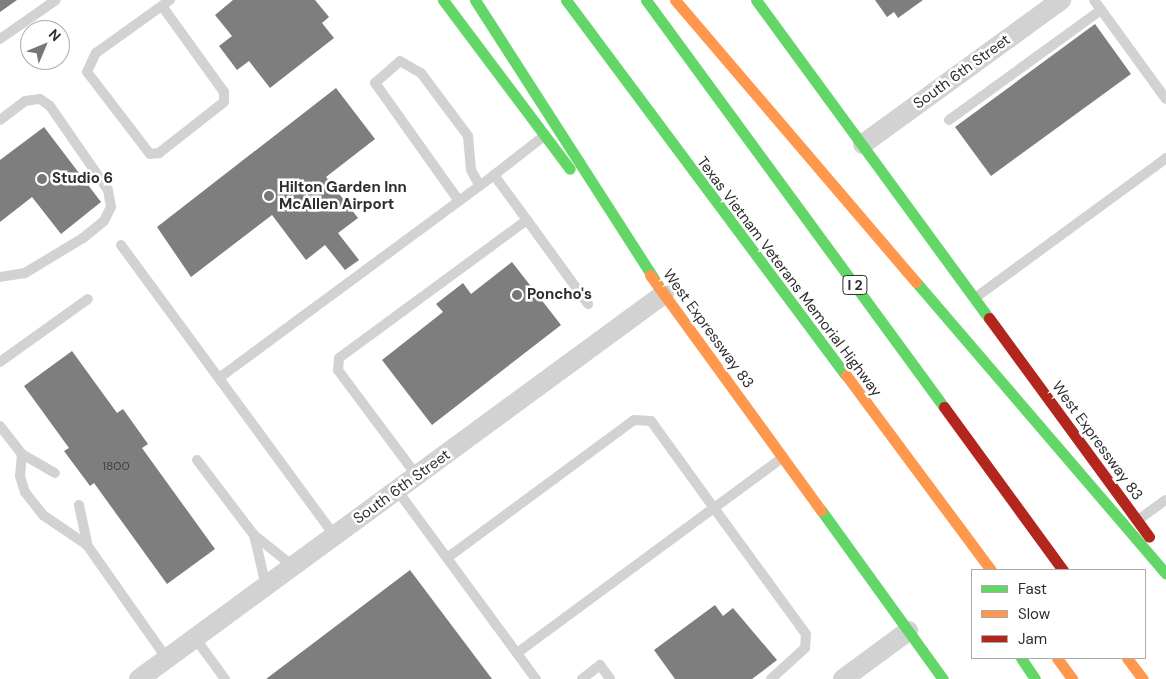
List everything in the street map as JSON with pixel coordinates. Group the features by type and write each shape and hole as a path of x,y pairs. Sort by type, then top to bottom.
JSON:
{"main road":[{"name":"West Expressway 83","path":"443,0 664,294 943,679"},
{"path":"475,0 664,294"},
{"name":"Texas Vietnam Veterans Memorial Highway","path":"566,0 990,569"},
{"name":"I 2","path":"646,0 1062,569"},
{"path":"675,0 1166,574"},
{"name":"West Expressway 83","path":"756,0 1166,561"},
{"path":"939,502 964,555"},
{"path":"1022,659 1035,679"},
{"path":"1057,659 1072,679"},
{"path":"1128,659 1143,679"}],"street":[{"name":"South 6th Street","path":"863,144 1061,0"},
{"name":"South 6th Street","path":"156,671 195,638 664,294"},
{"path":"843,679 908,631"}],"lane":[{"path":"0,39 56,0"},
{"path":"1094,0 1166,99"},
{"path":"166,3 224,92 224,102 159,153 150,154 87,72 96,53 166,3"},
{"path":"948,120 1101,10"},
{"path":"459,201 378,91 375,83 379,76 400,61 421,73 468,136 470,170 480,186"},
{"path":"0,120 25,101 40,99 50,106 108,190 111,207 104,221 83,238 25,273 0,277"},
{"path":"219,378 545,136"},
{"path":"975,298 1166,158"},
{"path":"494,175 588,304"},
{"path":"417,476 338,370 339,358 527,220"},
{"path":"121,245 335,536"},
{"path":"0,362 88,299"},
{"path":"447,558 642,419 651,421 806,634 805,648 771,679"},
{"path":"0,426 22,454 55,473"},
{"path":"22,454 20,476 25,492 43,515 87,545"},
{"path":"517,653 783,457"},
{"path":"197,460 254,535 293,566"},
{"path":"397,490 536,679"},
{"path":"1137,521 1166,500"},
{"path":"79,505 87,545 156,671"},
{"path":"254,535 266,586"},
{"path":"195,638 225,679"},
{"path":"582,679 600,665 610,679"}],"building":[{"path":"0,0 17,0 0,12"},
{"path":"233,0 315,0 329,17 322,23 334,38 270,88 249,61 237,70 219,46 232,36 215,15"},
{"path":"875,0 923,0 898,18 894,12 887,17"},
{"path":"1095,24 1131,74 991,176 955,127"},
{"name":"Hilton Garden Inn McAllen Airport","path":"336,88 375,139 326,177 358,218 338,233 359,260 345,270 325,245 306,260 272,215 191,277 157,227"},
{"name":"Studio 6","path":"44,127 101,202 61,234 32,197 0,222 0,160"},
{"path":"512,262 561,325 432,425 382,360 443,312 436,304 463,283 471,294"},
{"path":"72,351 117,413 123,409 148,444 142,448 215,549 167,584 94,483 90,486 64,451 69,448 24,386"},
{"path":"410,570 492,679 266,679"},
{"path":"715,605 723,616 733,608 777,660 752,679 675,679 654,650"}],"traffic: fast":[{"path":"443,0 570,169"},
{"path":"475,0 664,294"},
{"path":"566,0 846,375"},
{"path":"646,0 944,407"},
{"path":"756,0 989,318"},
{"path":"916,282 1166,574"},
{"path":"821,510 943,679"},
{"path":"1022,659 1035,679"}],"traffic: slow":[{"path":"675,0 916,282"},
{"path":"650,275 821,510"},
{"path":"846,375 990,569"},
{"path":"1058,659 1072,679"},
{"path":"1128,659 1143,679"}],"traffic: jam":[{"path":"989,318 1149,537"},
{"path":"944,407 1062,569"}],"place":[{"name":"Studio 6","path":"42,179"},
{"name":"Hilton Garden Inn McAllen Airport","path":"269,196"},
{"name":"Poncho's","path":"517,295"}]}
